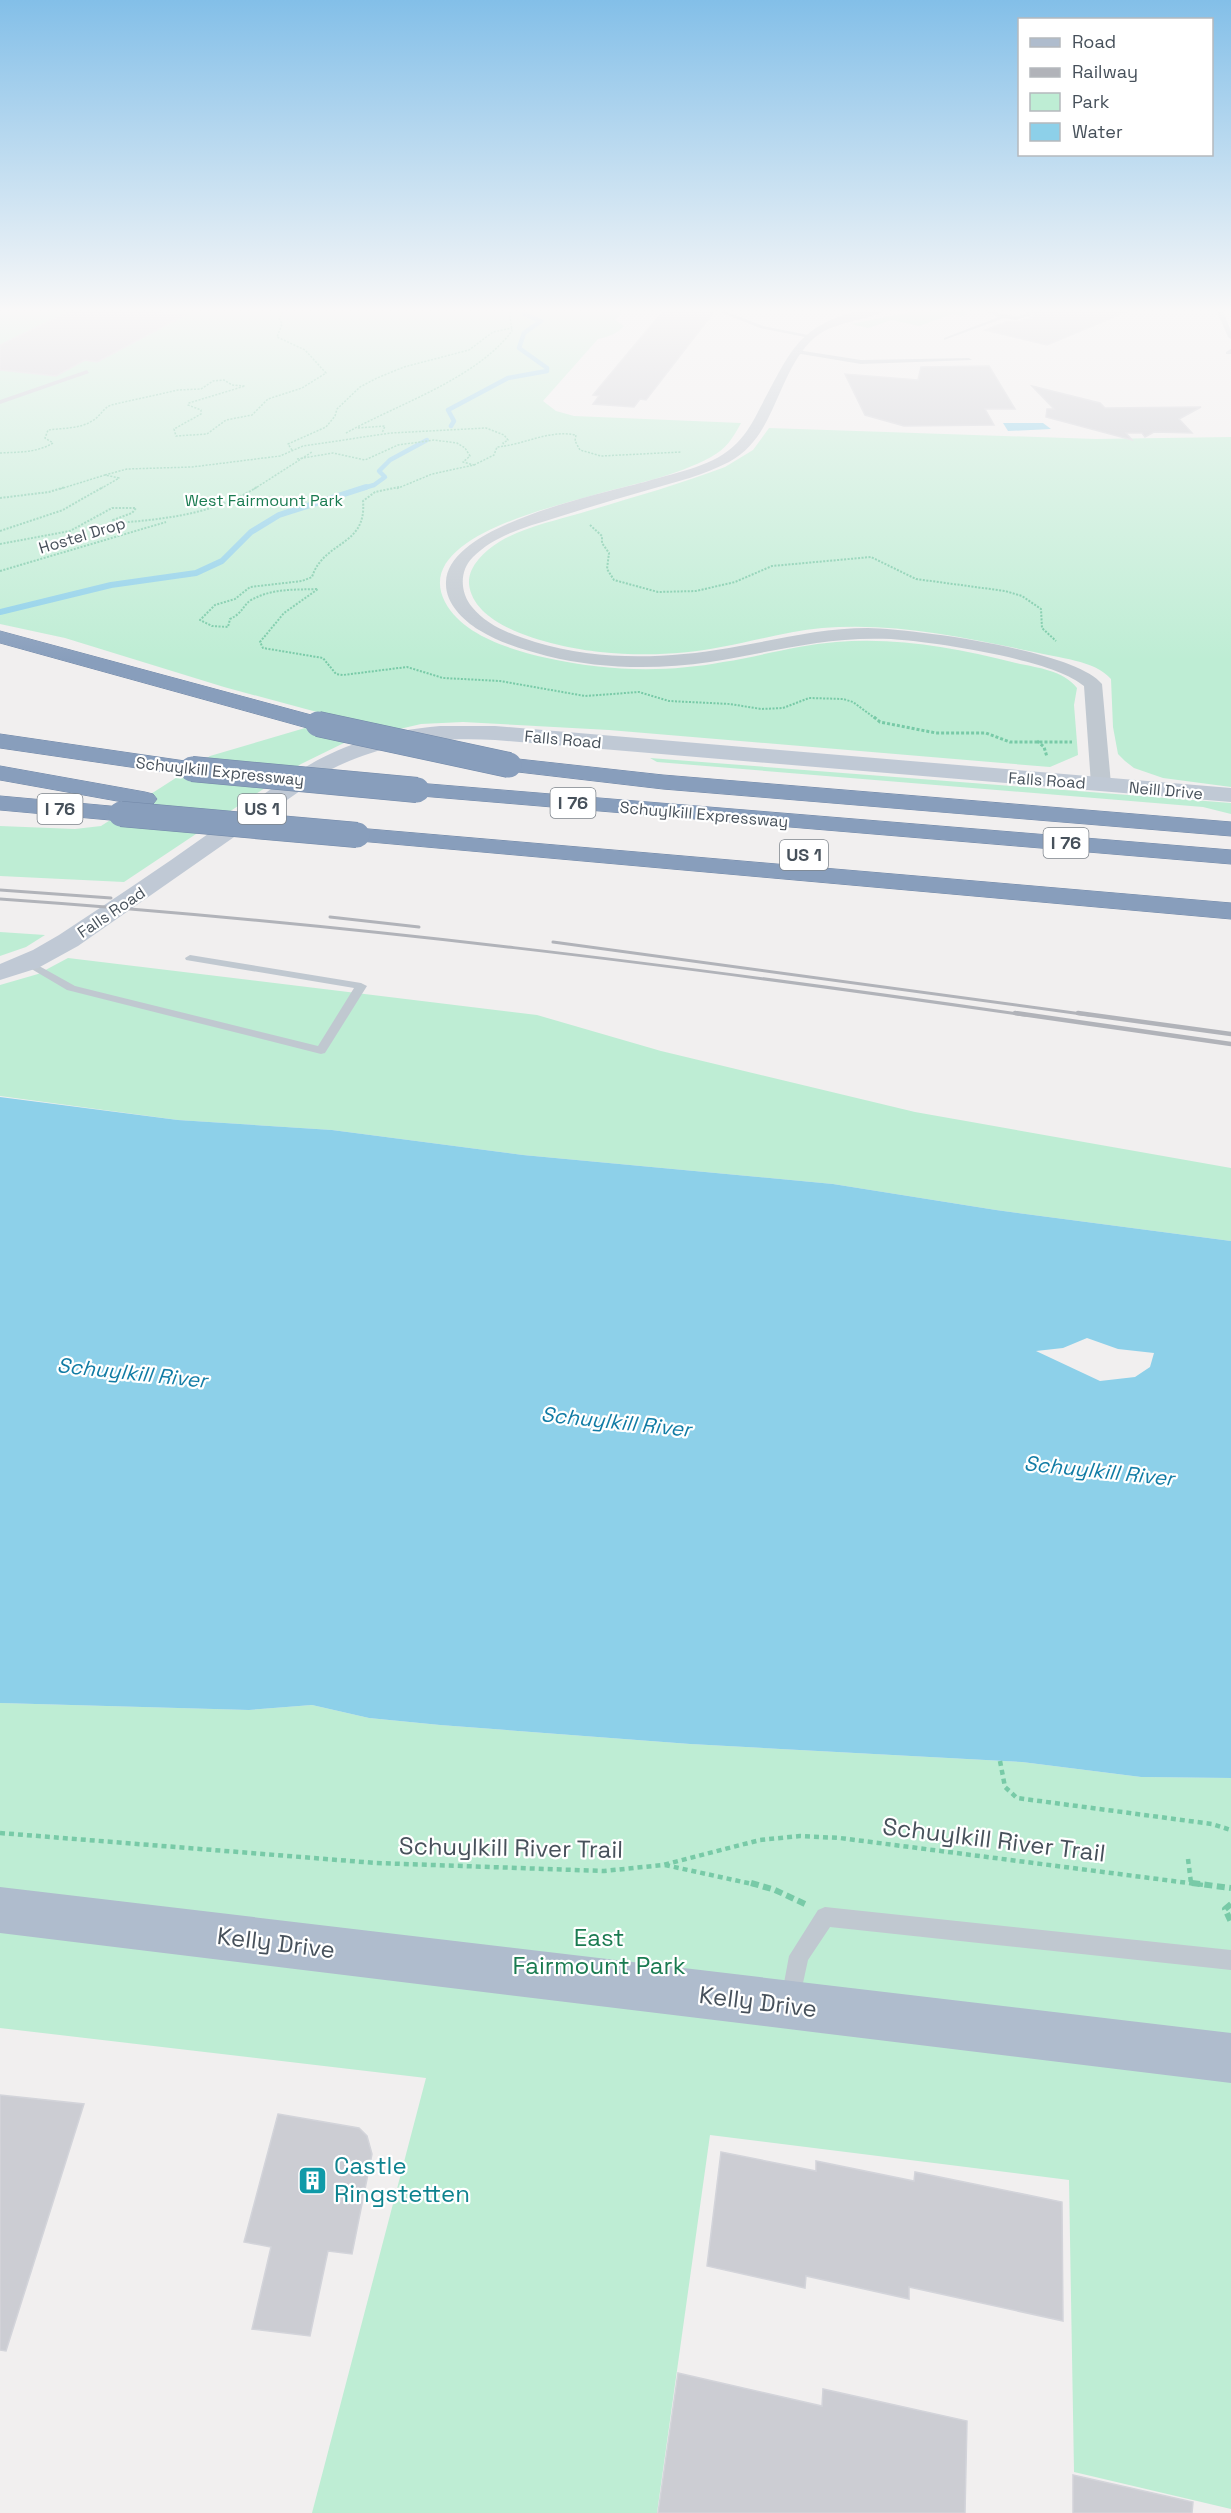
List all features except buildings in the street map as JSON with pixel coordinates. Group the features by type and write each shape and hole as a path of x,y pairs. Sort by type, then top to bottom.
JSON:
{"highway":[{"path":"0,637 318,724 729,816"},
{"path":"0,653 118,670"},
{"name":"Schuylkill Expressway","path":"0,741 192,769 417,790 1231,857"},
{"path":"508,765 663,782 1231,829"},
{"path":"0,773 146,799"},
{"name":"US 1","path":"0,786 1231,893"},
{"name":"I 76","path":"0,803 1071,895 1231,911"},
{"path":"1071,895 1231,918"}],"main road":[{"name":"Falls Road","path":"0,972 28,964 140,893 319,767 353,750 404,736 453,731 495,733 1101,784"},
{"name":"Neill Drive","path":"1101,784 1231,795"},
{"name":"Kelly Drive","path":"0,1910 1231,2058"}],"street":[{"name":"Falls Road","path":"755,426 739,449 709,466 507,529 466,555 457,569 453,584 463,608 486,626 520,642 555,652 595,659 639,662 682,660 807,637 880,634 959,642 1059,666 1081,675 1093,684 1101,784"}],"lane":[{"path":"28,964 71,988 321,1050 361,986 190,958"},
{"path":"790,2006 799,1956 825,1917 1231,1960"}],"path":[{"path":"0,453 28,452 48,447 53,443 45,438 48,430 77,426"},
{"path":"179,426 174,429 176,436 207,434 217,426"},
{"path":"292,450 288,444 326,426"},
{"path":"346,432 356,426"},
{"path":"352,428 381,426"},
{"path":"381,434 386,426"},
{"path":"0,498 49,492 127,469 192,467 280,456 303,446 381,434 486,428 504,435 508,440 502,443 505,446"},
{"path":"474,465 494,455 497,447 550,434 570,433 576,435 578,447 590,455 685,453 709,466"},
{"path":"0,544 69,531 112,508 136,508 132,513 113,520 117,523 170,519 249,494 297,459 312,452"},
{"path":"0,531 63,510 119,478 105,475"},
{"path":"568,509 600,532 609,553 607,569 614,580 650,591 673,593 704,589 735,582 772,566 871,558 882,560 916,579 1018,594 1041,609 1042,628 1056,642 1062,655 1059,666"},
{"name":"Hostel Drop","path":"0,572 105,542 170,519"},
{"path":"1000,1761 1004,1789 1008,1794 1017,1798 1212,1824 1231,1830"},
{"name":"Schuylkill River Trail","path":"0,1833 261,1856 443,1866 604,1871 663,1865 760,1840 800,1836 840,1838 1231,1888"},
{"path":"1188,1860 1191,1883"},
{"path":"663,1865 793,1896 825,1917"},
{"path":"1231,1904 1225,1909 1231,1922"}],"green space":[{"name":"West Fairmount Park","path":"0,426 739,426 729,443 698,464 655,479 523,516 468,542 449,559 440,579 445,602 464,624 490,640 519,651 591,666 635,669 679,668 836,642 882,641 949,648 1050,671 1065,677 1077,688 1074,705 1078,755 1050,767 609,730 463,722 421,724 348,741 301,764 124,882 0,876 0,826 75,829 101,826 210,756 339,718 224,687 65,638 0,624"},
{"path":"769,428 1096,439 1231,437 1231,787 1163,778 1134,768 1125,761 1118,754 1113,727 1111,679 1095,668 1075,661 955,636 876,627 809,629 734,645 676,653 600,652 565,646 522,634 486,614 475,600 469,584 471,571 483,554 499,542 539,525 690,480 725,467 753,450"},
{"path":"650,758 1231,803 1231,814 1203,807 657,762"},
{"path":"0,932 45,935 26,947 0,956"},
{"path":"68,958 537,1015 661,1051 915,1112 1231,1168 1231,1241 996,1210 833,1184 523,1155 332,1130 178,1120 0,1096 0,985 38,974"},
{"name":"East Fairmount Park","path":"0,1703 249,1710 312,1705 369,1718 440,1725 690,1744 1022,1762 1141,1777 1231,1778 1231,2509 1074,2472 1069,2180 710,2135 657,2513 312,2513 426,2078 0,2028"}],"water":[{"path":"1005,426 1047,426 1051,429 1008,431"},
{"name":"Schuylkill River","path":"0,1097 178,1120 332,1130 523,1155 833,1184 996,1210 1231,1241 1231,1778 1141,1777 1022,1762 690,1744 440,1725 369,1718 312,1705 249,1710 0,1703","holes":["1087,1338 1118,1349 1154,1353 1150,1367 1135,1377 1100,1381 1036,1351 1063,1348"]}],"waterway":[{"path":"360,489 374,485 385,477 379,471 390,460 427,440"},
{"path":"0,612 111,585 196,573 222,561 251,532 279,515 366,487"}],"railway":[{"path":"0,890 111,898"},
{"path":"0,899 386,933 642,963 1025,1015"},
{"path":"330,917 419,927"},
{"path":"553,942 1089,1015"},
{"path":"1015,1013 1231,1044"},
{"path":"1078,1013 1231,1034"}],"place":[{"name":"Castle Ringstetten","path":"313,2180"}]}
